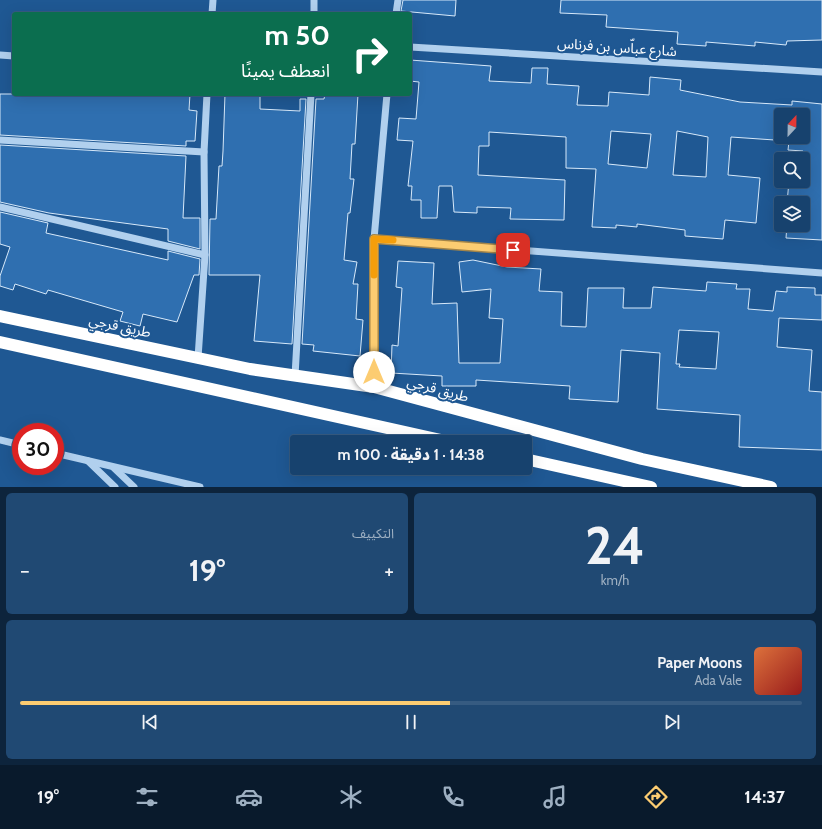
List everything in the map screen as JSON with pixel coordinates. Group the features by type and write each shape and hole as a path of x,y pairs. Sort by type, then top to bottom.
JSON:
{"highway":[{"name":"طريق قرجي","path":"0,316 250,370 374,387 642,459 771,487"},
{"path":"0,342 418,435"},
{"path":"532,461 651,487"}],"street":[{"path":"212,0 212,12"},
{"path":"314,0 314,12"},
{"path":"396,12 398,0"},
{"name":"شارع عباّس بن فرناس","path":"412,47 822,72"},
{"path":"0,54 12,56"},
{"path":"198,358 205,255 204,152 207,96"},
{"path":"295,376 311,96"},
{"path":"374,387 374,239 387,96"},
{"path":"0,140 204,152"},
{"path":"0,207 205,255"},
{"path":"374,239 822,273"},
{"path":"0,440 12,443"},
{"path":"64,455 200,487"},
{"path":"88,461 115,487"},
{"path":"113,467 134,487"}],"building":[{"path":"403,0 456,0 455,16 401,11"},
{"path":"561,0 822,0 822,40 787,41 786,45 755,42 755,46 706,42 706,46 677,44 678,32 606,27 607,15 560,13"},
{"path":"412,60 491,66 489,81 531,83 532,68 548,68 547,84 579,86 577,105 608,106 609,92 649,95 650,77 681,80 680,90 740,102 792,105 792,101 822,104 822,240 786,238 786,232 810,232 810,196 788,196 788,188 810,188 810,152 788,150 789,144 810,144 810,108 774,108 774,140 731,137 728,175 760,178 756,223 725,220 723,239 685,236 685,230 637,224 637,227 616,225 616,228 592,227 596,169 566,168 566,137 489,132 489,146 479,146 478,175 565,180 564,220 510,219 511,208 477,207 477,213 454,212 452,186 439,186 437,218 421,218 421,200 411,200 412,186 408,186 413,141 397,140 399,118 416,119 419,82 412,81","holes":["611,131 651,134 647,168 608,164","677,131 708,137 706,177 673,175"]},
{"path":"0,94 12,94 12,96 190,96 189,110 197,111 195,141 186,141 186,146 0,135"},
{"path":"225,96 260,96 260,109 300,111 300,99 306,99 292,344 254,341 260,275 209,275 210,219 216,219 219,166 222,166"},
{"path":"325,96 358,96 355,144 352,144 350,179 354,179 350,213 348,213 344,260 357,262 353,284 358,284 356,319 363,320 360,356 313,351 314,345 302,344 316,99 324,99"},
{"path":"0,145 186,156 183,218 200,218 200,249 168,241 168,229 49,213 0,202"},
{"path":"0,212 48,223 46,233 168,260 168,251 200,259 199,275 194,275 177,322 143,314 140,326 120,321 123,312 48,290 46,294 15,284 13,290 0,286 0,276 10,247 0,244"},
{"path":"473,260 507,267 541,269 539,291 562,292 561,326 586,327 588,288 624,288 623,308 651,308 653,287 706,291 707,282 737,284 736,289 750,289 748,309 773,311 776,291 787,292 787,287 815,288 815,295 822,295 822,320 779,318 777,347 812,350 809,391 822,392 822,450 739,447 740,415 657,409 660,353 621,350 618,402 569,399 570,386 476,380 476,386 442,386 442,376 391,373 392,345 398,346 402,288 396,287 398,261 434,263 432,304 457,303 459,363 500,363 503,319 489,318 491,289 462,292 459,262","holes":["679,330 719,332 716,369 679,367 680,364 676,364"]}],"slow traffic":[{"path":"374,275 374,239 393,240"}],"route":[{"path":"374,372 374,239 513,250"}]}
